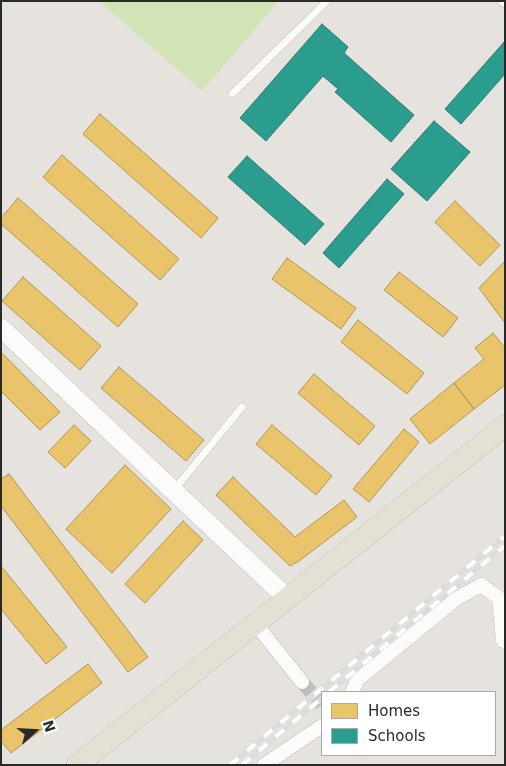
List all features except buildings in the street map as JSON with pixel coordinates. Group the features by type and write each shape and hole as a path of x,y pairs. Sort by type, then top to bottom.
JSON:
{"main road":[{"path":"77,765 505,426"}],"street":[{"path":"1,328 287,598"},
{"path":"352,691 358,679 456,599 481,585 499,598 503,641 505,641"},
{"path":"255,623 302,682"},
{"path":"264,765 321,727"}],"lane":[{"path":"232,94 327,1"},
{"path":"501,1 505,4"},
{"path":"173,490 242,408"}],"green space":[{"path":"103,1 279,1 202,91 101,3"}],"tunnel":[{"path":"302,682 321,703"}],"railway":[{"path":"230,765 505,536"},
{"path":"330,691 505,546"},
{"path":"242,765 321,699"}]}
